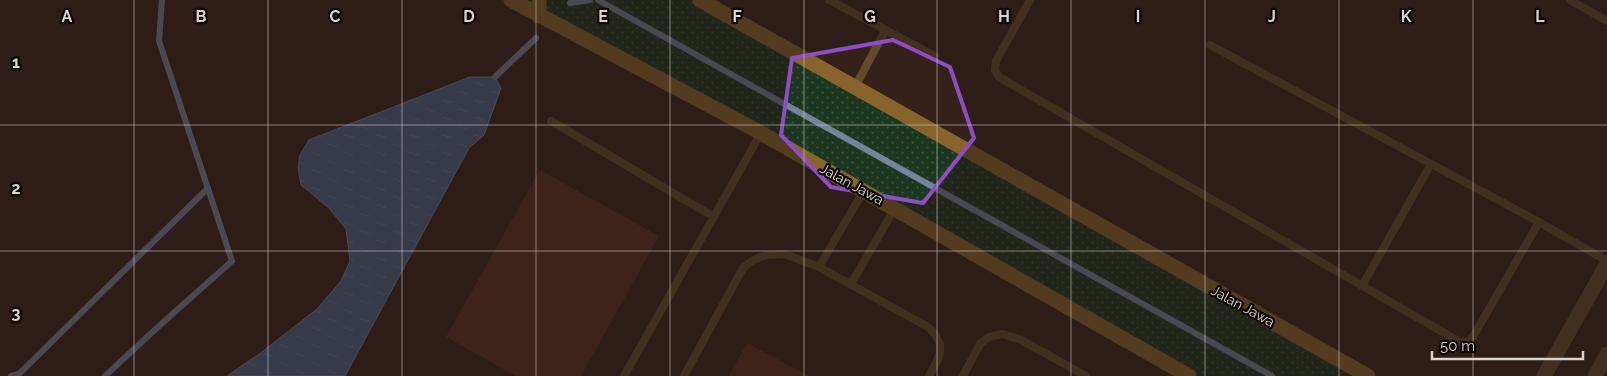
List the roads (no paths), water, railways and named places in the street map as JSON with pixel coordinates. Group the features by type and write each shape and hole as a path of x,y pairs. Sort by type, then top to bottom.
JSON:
{"street":[{"name":"Jalan Jawa","path":"511,0 864,190 1189,376"},
{"path":"539,0 539,16"},
{"name":"Jalan Jawa","path":"709,2 855,87 1368,376"},
{"path":"1544,376 1607,262"},
{"path":"1595,376 1607,354"}],"lane":[{"path":"829,0 935,56"},
{"path":"1030,0 996,61 995,70 999,77 1460,342 1468,342 1474,334 1538,222"},
{"path":"1570,0 1607,21"},
{"path":"855,87 885,31"},
{"path":"1210,45 1538,222 1607,262"},
{"path":"551,121 714,216"},
{"path":"624,376 761,133"},
{"path":"1362,286 1431,164"},
{"path":"819,267 864,190"},
{"path":"852,284 895,208"},
{"path":"684,376 743,268 753,260 766,255 784,254 819,267 928,327 936,334 940,343 940,357 929,376"},
{"path":"963,376 980,344 989,337 1003,334 1021,340 1086,376"}],"water":[{"path":"470,77 495,77 501,88 484,135 469,148 345,376 227,376 262,352 317,309 341,281 350,261 346,229 329,208 301,185 298,168 300,155 309,140"}],"waterway":[{"path":"105,376 232,261 159,41 162,0"},
{"path":"570,3 590,0"},
{"path":"598,0 1272,376"},
{"path":"495,77 536,38"},
{"path":"11,376 19,374 208,188"}]}
